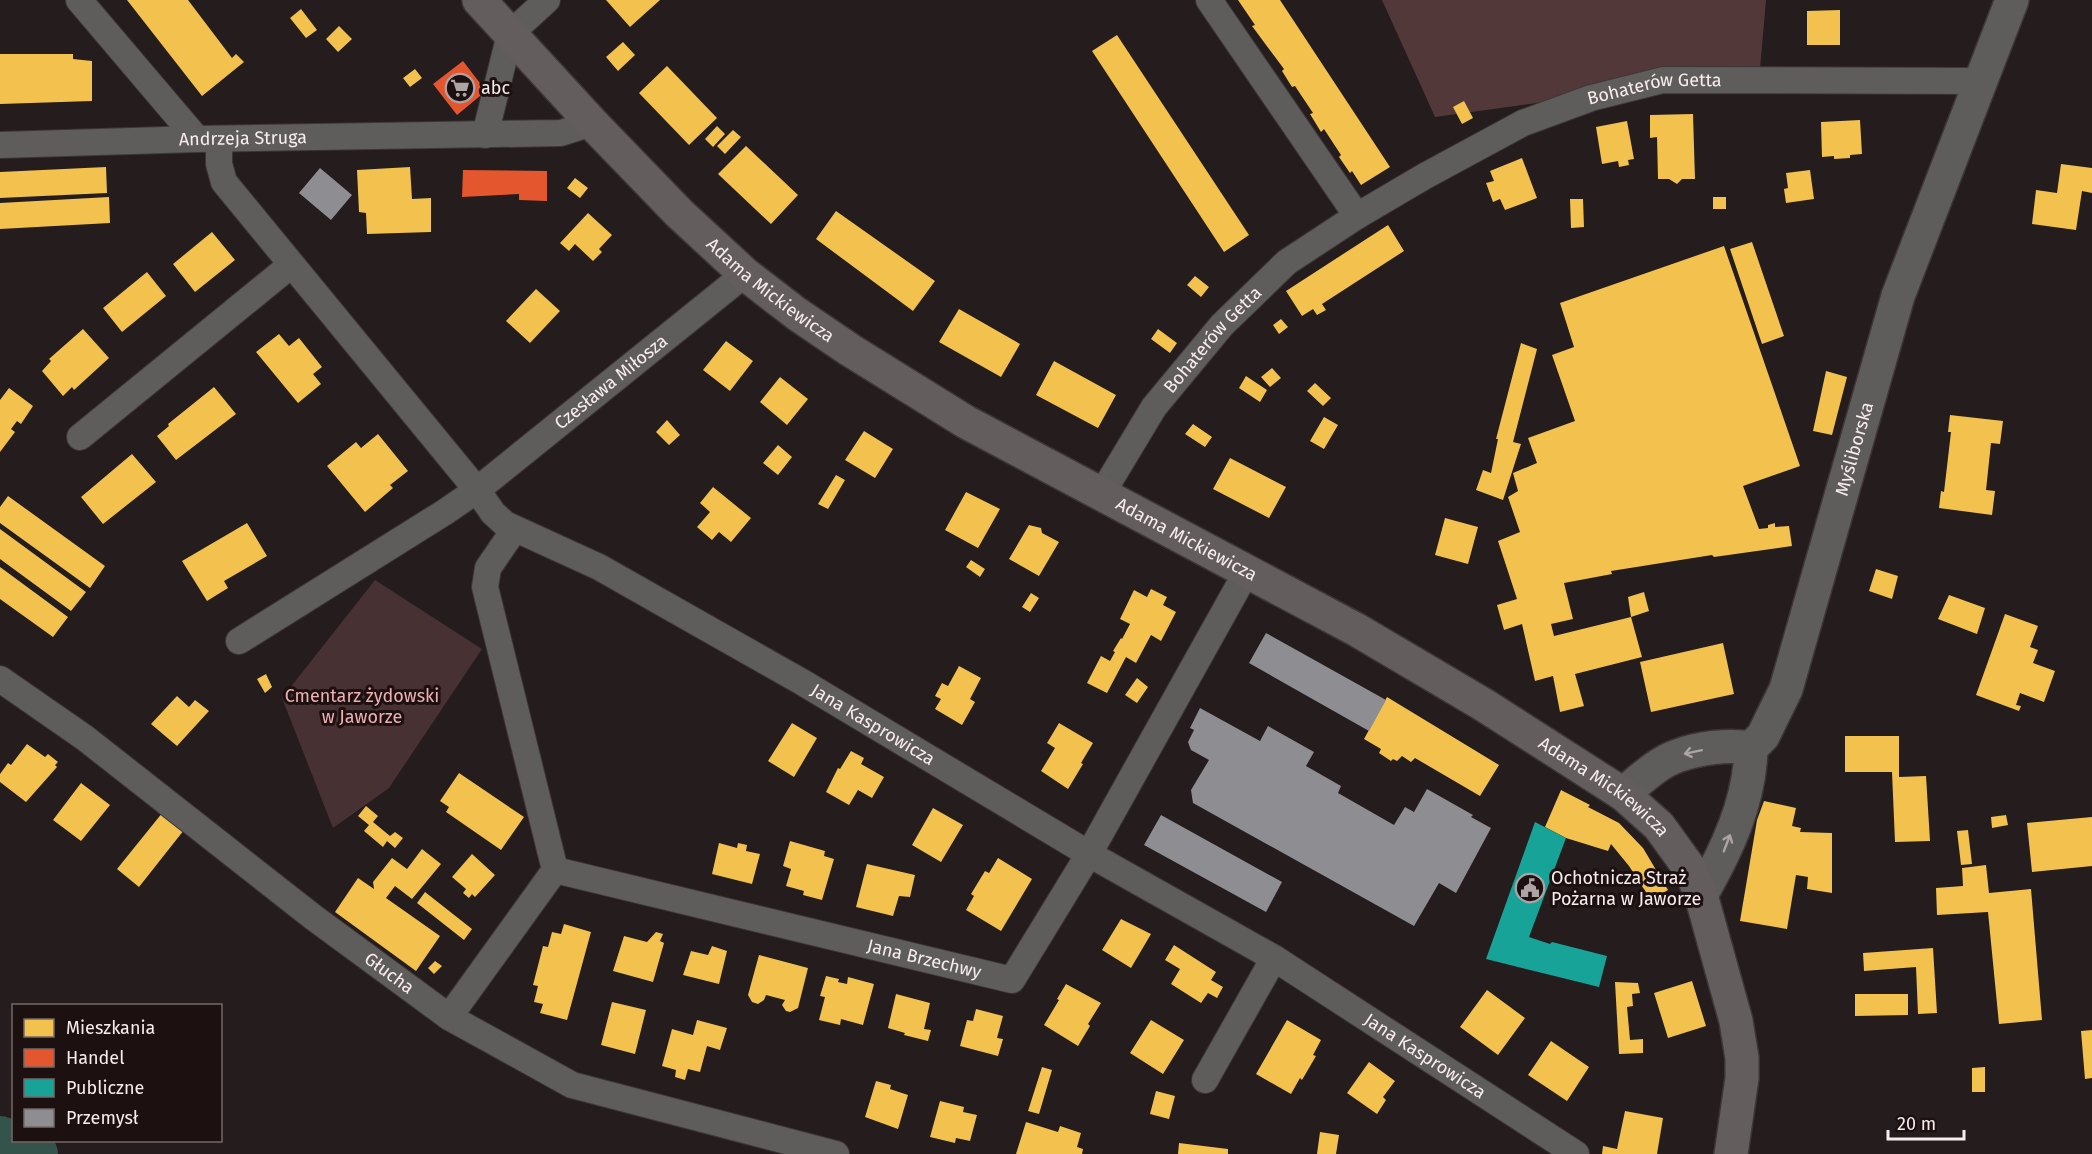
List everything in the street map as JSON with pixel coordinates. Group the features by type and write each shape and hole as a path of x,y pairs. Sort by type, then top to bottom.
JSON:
{"main road":[{"name":"Adama Mickiewicza","path":"479,0 592,123 679,213 745,274 850,351 966,422 1357,630 1484,705 1623,794 1659,826 1689,869 1701,896 1736,1021 1742,1058 1742,1078 1731,1154"}],"street":[{"path":"79,0 208,139 224,182 477,490"},
{"path":"484,135 510,34 547,0"},
{"path":"1209,0 1357,216"},
{"name":"Myśliborska","path":"1751,748 1763,736 1786,689 1898,296 2012,0"},
{"name":"Bohaterów Getta","path":"1101,495 1154,407 1222,325 1287,262 1357,216 1425,176 1524,123 1591,98 1663,80 1981,81"},
{"name":"Andrzeja Struga","path":"0,145 208,139 561,134 592,123"},
{"path":"80,437 291,266"},
{"name":"Czesława Miłosza","path":"240,641 477,490 745,274"},
{"name":"Jana Kasprowicza","path":"477,490 498,519 514,530 567,551 599,567 802,682 1089,854 1274,958 1576,1154"},
{"path":"448,1017 555,870 485,587 488,568 514,530"},
{"name":"Jana Brzechwy","path":"555,870 1012,980 1089,854 1247,571"},
{"name":"Głucha","path":"0,679 85,738 313,917 448,1017 572,1085 836,1154"},
{"path":"1623,794 1647,774 1676,756 1733,745 1751,748 1751,773 1746,794 1719,864 1701,896"},
{"path":"1205,1080 1274,958"}],"green space":[{"name":"Cmentarz żydowski w Jaworze","path":"375,580 482,649 389,788 333,828 282,698"}],"shaded area":[{"path":"1382,0 1766,0 1759,80 1699,81 1435,117"}],"building: Mieszkania":[{"path":"127,0 188,0 232,58 236,54 244,62 202,96"},
{"path":"606,0 660,0 630,27"},
{"path":"1238,0 1280,0 1390,167 1361,185 1352,171 1350,173 1324,129 1321,132 1310,114 1313,113 1295,86 1292,87 1282,71 1284,69 1252,26 1255,25"},
{"path":"301,9 317,30 306,38 290,18"},
{"path":"1840,10 1840,45 1807,45 1807,11"},
{"path":"339,26 352,39 338,52 326,39"},
{"path":"1117,35 1249,235 1224,252 1092,51"},
{"path":"623,42 635,55 618,71 606,57"},
{"path":"0,54 73,54 73,59 92,61 92,101 0,104"},
{"path":"667,66 717,118 689,145 639,93"},
{"path":"415,69 422,78 410,87 403,78"},
{"path":"1464,101 1473,118 1462,124 1453,107"},
{"path":"1693,114 1695,179 1682,179 1677,184 1669,179 1658,179 1657,137 1650,138 1650,115"},
{"path":"1860,120 1862,154 1850,155 1850,158 1822,157 1821,122"},
{"path":"1627,121 1634,159 1628,160 1629,165 1619,167 1618,161 1602,164 1596,127"},
{"path":"717,126 725,134 713,147 705,139"},
{"path":"733,130 741,137 725,154 717,146"},
{"path":"746,146 798,195 771,224 718,174"},
{"path":"1522,158 1537,198 1505,210 1500,199 1493,202 1486,183 1494,181 1490,171"},
{"path":"2061,164 2092,168 2092,193 2082,191 2076,230 2032,224 2036,190 2057,193"},
{"path":"106,167 107,193 0,198 0,172"},
{"path":"410,167 412,199 431,198 431,232 367,234 366,213 359,212 357,170"},
{"path":"1810,170 1814,199 1786,203 1784,189 1788,188 1786,173"},
{"path":"575,178 588,188 580,198 567,188"},
{"path":"109,197 110,223 0,229 0,203"},
{"path":"1713,197 1726,197 1726,209 1713,209"},
{"path":"1570,199 1583,199 1584,227 1571,228"},
{"path":"836,211 935,281 913,311 816,239"},
{"path":"588,213 612,235 599,249 602,252 593,261 575,244 569,251 560,243"},
{"path":"1388,225 1404,251 1322,304 1326,310 1317,315 1313,309 1302,316 1286,291"},
{"path":"212,232 235,260 195,292 173,264"},
{"path":"1752,242 1784,336 1762,344 1730,249"},
{"path":"1724,246 1800,466 1743,486 1759,529 1768,528 1768,525 1775,523 1775,527 1789,526 1792,546 1714,557 1712,555 1611,571 1612,574 1564,583 1573,619 1551,624 1554,636 1631,617 1642,657 1575,674 1584,706 1560,712 1553,676 1535,681 1522,624 1504,630 1497,605 1517,599 1498,541 1520,532 1508,497 1518,491 1513,473 1537,463 1528,438 1575,421 1552,355 1574,347 1560,303"},
{"path":"147,272 166,296 122,332 103,308"},
{"path":"1195,276 1209,287 1201,297 1187,285"},
{"path":"536,289 560,311 530,343 506,321"},
{"path":"959,309 1020,344 1001,377 939,342"},
{"path":"1281,319 1288,327 1279,334 1273,325"},
{"path":"83,329 109,358 74,390 72,387 63,396 42,371 51,361 49,359"},
{"path":"1158,329 1177,343 1170,353 1151,339"},
{"path":"279,334 289,346 299,338 322,367 313,374 321,384 298,403 256,352"},
{"path":"726,341 753,361 730,391 703,370"},
{"path":"1521,343 1537,349 1513,442 1521,444 1503,500 1476,490 1483,470 1491,473 1498,439 1496,439"},
{"path":"1054,361 1116,395 1098,428 1036,395"},
{"path":"1272,368 1281,378 1270,387 1261,377"},
{"path":"1826,371 1847,377 1832,435 1813,431"},
{"path":"1246,376 1267,390 1260,402 1239,388"},
{"path":"780,377 808,399 787,425 760,402"},
{"path":"1315,383 1331,398 1323,406 1307,391"},
{"path":"214,387 236,414 176,460 157,436 169,426 168,424"},
{"path":"9,388 33,406 21,424 17,421 11,429 15,432 0,452 0,400"},
{"path":"1950,415 2003,421 2000,444 1991,443 1986,490 1995,491 1992,515 1939,508 1941,491 1944,492 1951,432 1948,432"},
{"path":"1324,417 1338,425 1324,449 1310,441"},
{"path":"667,420 680,435 669,445 656,432"},
{"path":"1193,424 1212,437 1205,447 1185,434"},
{"path":"864,431 893,449 875,478 845,460"},
{"path":"378,434 408,471 390,485 393,488 365,512 327,466 356,442 361,448"},
{"path":"778,445 792,457 778,475 763,463"},
{"path":"132,454 156,482 103,524 81,497"},
{"path":"1230,458 1286,487 1269,518 1213,489"},
{"path":"836,475 845,480 828,509 818,504"},
{"path":"713,487 751,518 731,542 719,532 712,540 697,527 710,512 700,503"},
{"path":"966,492 1000,509 978,548 945,530"},
{"path":"8,496 105,566 90,588 0,523 0,507"},
{"path":"1445,518 1478,527 1468,564 1435,555"},
{"path":"247,523 267,556 224,581 228,588 207,601 182,561"},
{"path":"1029,525 1041,528 1042,533 1059,542 1039,576 1009,559"},
{"path":"0,529 86,592 71,611 0,559"},
{"path":"971,560 985,569 980,577 966,567"},
{"path":"0,567 68,617 53,637 0,599"},
{"path":"1876,569 1898,576 1892,599 1869,591"},
{"path":"1151,589 1167,597 1163,605 1176,612 1161,641 1151,635 1136,663 1126,657 1107,693 1087,683 1101,656 1110,661 1115,652 1113,651 1130,624 1120,619 1134,590 1147,597"},
{"path":"1644,592 1649,611 1631,617 1628,597"},
{"path":"1031,593 1039,598 1030,612 1022,607"},
{"path":"1949,595 1985,608 1977,634 1938,619"},
{"path":"2005,614 2038,626 2030,647 2038,650 2033,663 2055,671 2044,702 2020,693 2016,705 2021,706 2019,711 1976,695"},
{"path":"1723,643 1734,694 1651,712 1640,662"},
{"path":"959,666 981,678 970,699 975,702 962,725 935,709 941,699 935,696 942,683 948,686"},
{"path":"266,674 272,687 265,693 257,679"},
{"path":"1137,678 1148,687 1137,703 1125,695"},
{"path":"177,696 189,707 195,700 209,711 177,746 151,724"},
{"path":"1387,697 1499,765 1480,796 1415,758 1411,762 1402,756 1397,761 1393,759 1391,761 1379,753 1381,749 1364,739"},
{"path":"792,723 817,738 794,777 768,761"},
{"path":"1059,723 1093,743 1068,789 1041,771 1055,748 1047,743"},
{"path":"1845,736 1899,736 1899,777 1926,776 1930,841 1895,842 1892,772 1845,772"},
{"path":"27,744 45,757 48,754 58,762 55,765 57,767 26,802 0,782 0,774 8,763 11,765"},
{"path":"851,751 864,758 861,764 884,777 872,798 858,790 849,805 826,792 838,768 840,769"},
{"path":"459,773 524,817 501,850 446,812 449,807 440,801"},
{"path":"81,783 110,805 81,841 53,820"},
{"path":"1561,790 1619,823 1643,848 1668,890 1651,900 1629,866 1611,844 1608,851 1566,838 1545,827"},
{"path":"1764,801 1796,808 1792,826 1801,828 1800,832 1832,833 1832,893 1807,889 1808,877 1796,875 1787,929 1740,921 1757,820"},
{"path":"366,806 378,816 373,822 390,836 395,832 403,838 395,848 387,841 383,847 364,831 369,825 358,816"},
{"path":"933,808 963,825 941,862 912,845"},
{"path":"163,812 184,830 139,887 117,869"},
{"path":"2006,815 2008,825 1992,828 1991,817"},
{"path":"2092,817 2092,866 2032,872 2027,823"},
{"path":"1968,830 1972,864 1961,865 1957,831"},
{"path":"790,841 825,851 824,856 834,859 822,900 803,895 804,891 786,886 791,869 783,866"},
{"path":"719,843 737,848 738,843 747,845 746,851 760,854 752,884 712,874"},
{"path":"422,849 441,864 412,899 395,886 386,898 440,936 416,971 335,912 358,878 374,889 373,882 392,858 407,869"},
{"path":"472,854 495,875 475,897 472,894 469,898 463,893 466,889 452,877"},
{"path":"998,858 1032,879 1001,931 966,910 974,896 971,894 985,871 989,873"},
{"path":"867,864 915,875 910,897 899,896 893,916 856,907"},
{"path":"1986,865 1989,893 2031,889 2042,1020 1999,1024 1988,912 1937,915 1936,888 1963,886 1962,868"},
{"path":"425,892 472,929 464,940 417,903"},
{"path":"1121,919 1151,934 1131,968 1102,950"},
{"path":"564,924 591,932 567,1020 540,1013 543,1004 534,1002 538,986 533,985 543,946 548,947 552,932 561,934"},
{"path":"656,932 663,934 660,941 664,943 653,982 613,971 624,936 647,942"},
{"path":"1174,945 1216,972 1211,980 1223,987 1217,998 1208,993 1201,1003 1171,984 1180,969 1165,960"},
{"path":"712,946 727,951 719,984 683,975 691,951 708,955"},
{"path":"1933,948 1937,1013 1918,1014 1916,967 1864,971 1863,953"},
{"path":"759,955 808,968 798,1008 790,1012 786,1011 782,1005 785,1000 766,995 764,1000 758,1004 752,1002 748,995"},
{"path":"435,961 442,966 434,974 428,968"},
{"path":"826,976 839,979 838,982 847,984 848,977 874,984 863,1025 841,1019 840,1025 819,1020 825,997 820,996"},
{"path":"1692,981 1706,1026 1668,1038 1654,993"},
{"path":"1615,982 1638,983 1640,993 1632,994 1633,1006 1627,1007 1630,1040 1643,1039 1643,1053 1619,1054"},
{"path":"1066,984 1101,1003 1078,1046 1044,1025"},
{"path":"1487,990 1525,1018 1498,1055 1460,1027"},
{"path":"896,994 930,1003 924,1029 931,1030 928,1041 888,1028"},
{"path":"1855,994 1908,994 1908,1015 1855,1016"},
{"path":"612,1002 646,1010 635,1054 601,1045"},
{"path":"976,1009 1003,1016 997,1038 1003,1039 998,1056 960,1046 967,1020 973,1021"},
{"path":"697,1020 727,1028 720,1050 707,1046 700,1072 688,1069 685,1080 675,1077 676,1070 662,1066 672,1029 693,1035"},
{"path":"1151,1020 1184,1040 1163,1074 1130,1053"},
{"path":"1287,1020 1321,1040 1313,1055 1316,1056 1291,1094 1256,1074"},
{"path":"2092,1030 2092,1078 2085,1079 2081,1031"},
{"path":"1551,1041 1589,1067 1567,1101 1528,1075"},
{"path":"1369,1062 1395,1081 1383,1097 1386,1100 1377,1114 1347,1093"},
{"path":"1042,1067 1052,1070 1039,1114 1028,1111"},
{"path":"1985,1067 1985,1092 1972,1092 1972,1068"},
{"path":"876,1081 891,1085 890,1089 908,1095 898,1129 865,1117"},
{"path":"1156,1091 1175,1096 1169,1119 1150,1114"},
{"path":"940,1101 964,1107 963,1112 977,1115 970,1141 956,1138 955,1143 930,1137"},
{"path":"1625,1111 1663,1118 1657,1154 1602,1154 1603,1146 1617,1149"},
{"path":"1026,1122 1058,1132 1060,1126 1081,1133 1077,1147 1083,1149 1082,1154 1016,1154"},
{"path":"1320,1132 1339,1135 1336,1154 1317,1154"},
{"path":"1179,1143 1228,1149 1228,1154 1178,1154"}],"building: Handel":[{"name":"abc","path":"463,61 486,91 457,115 433,84"},
{"path":"463,170 547,171 547,201 519,200 519,194 462,197"}],"building: Publiczne":[{"name":"Ochotnicza Straż Pożarna w Jaworze","path":"1535,822 1566,838 1529,937 1550,944 1552,942 1607,956 1599,987 1486,959"}],"building: Przemysł":[{"path":"320,168 352,195 331,220 299,193"},
{"path":"1266,633 1386,700 1369,731 1249,663"},
{"path":"1200,708 1260,741 1268,726 1314,752 1306,766 1341,786 1338,793 1394,825 1405,807 1414,812 1427,789 1491,828 1456,893 1439,883 1414,926 1193,803 1191,790 1209,760 1191,750 1188,742 1194,730 1190,728"},
{"path":"1161,815 1282,882 1266,912 1144,845"}],"waterway":[{"path":"0,1139 35,1154"}],"place":[{"name":"abc","path":"460,88"},
{"name":"Ochotnicza Straż Pożarna w Jaworze","path":"1530,888"}]}
